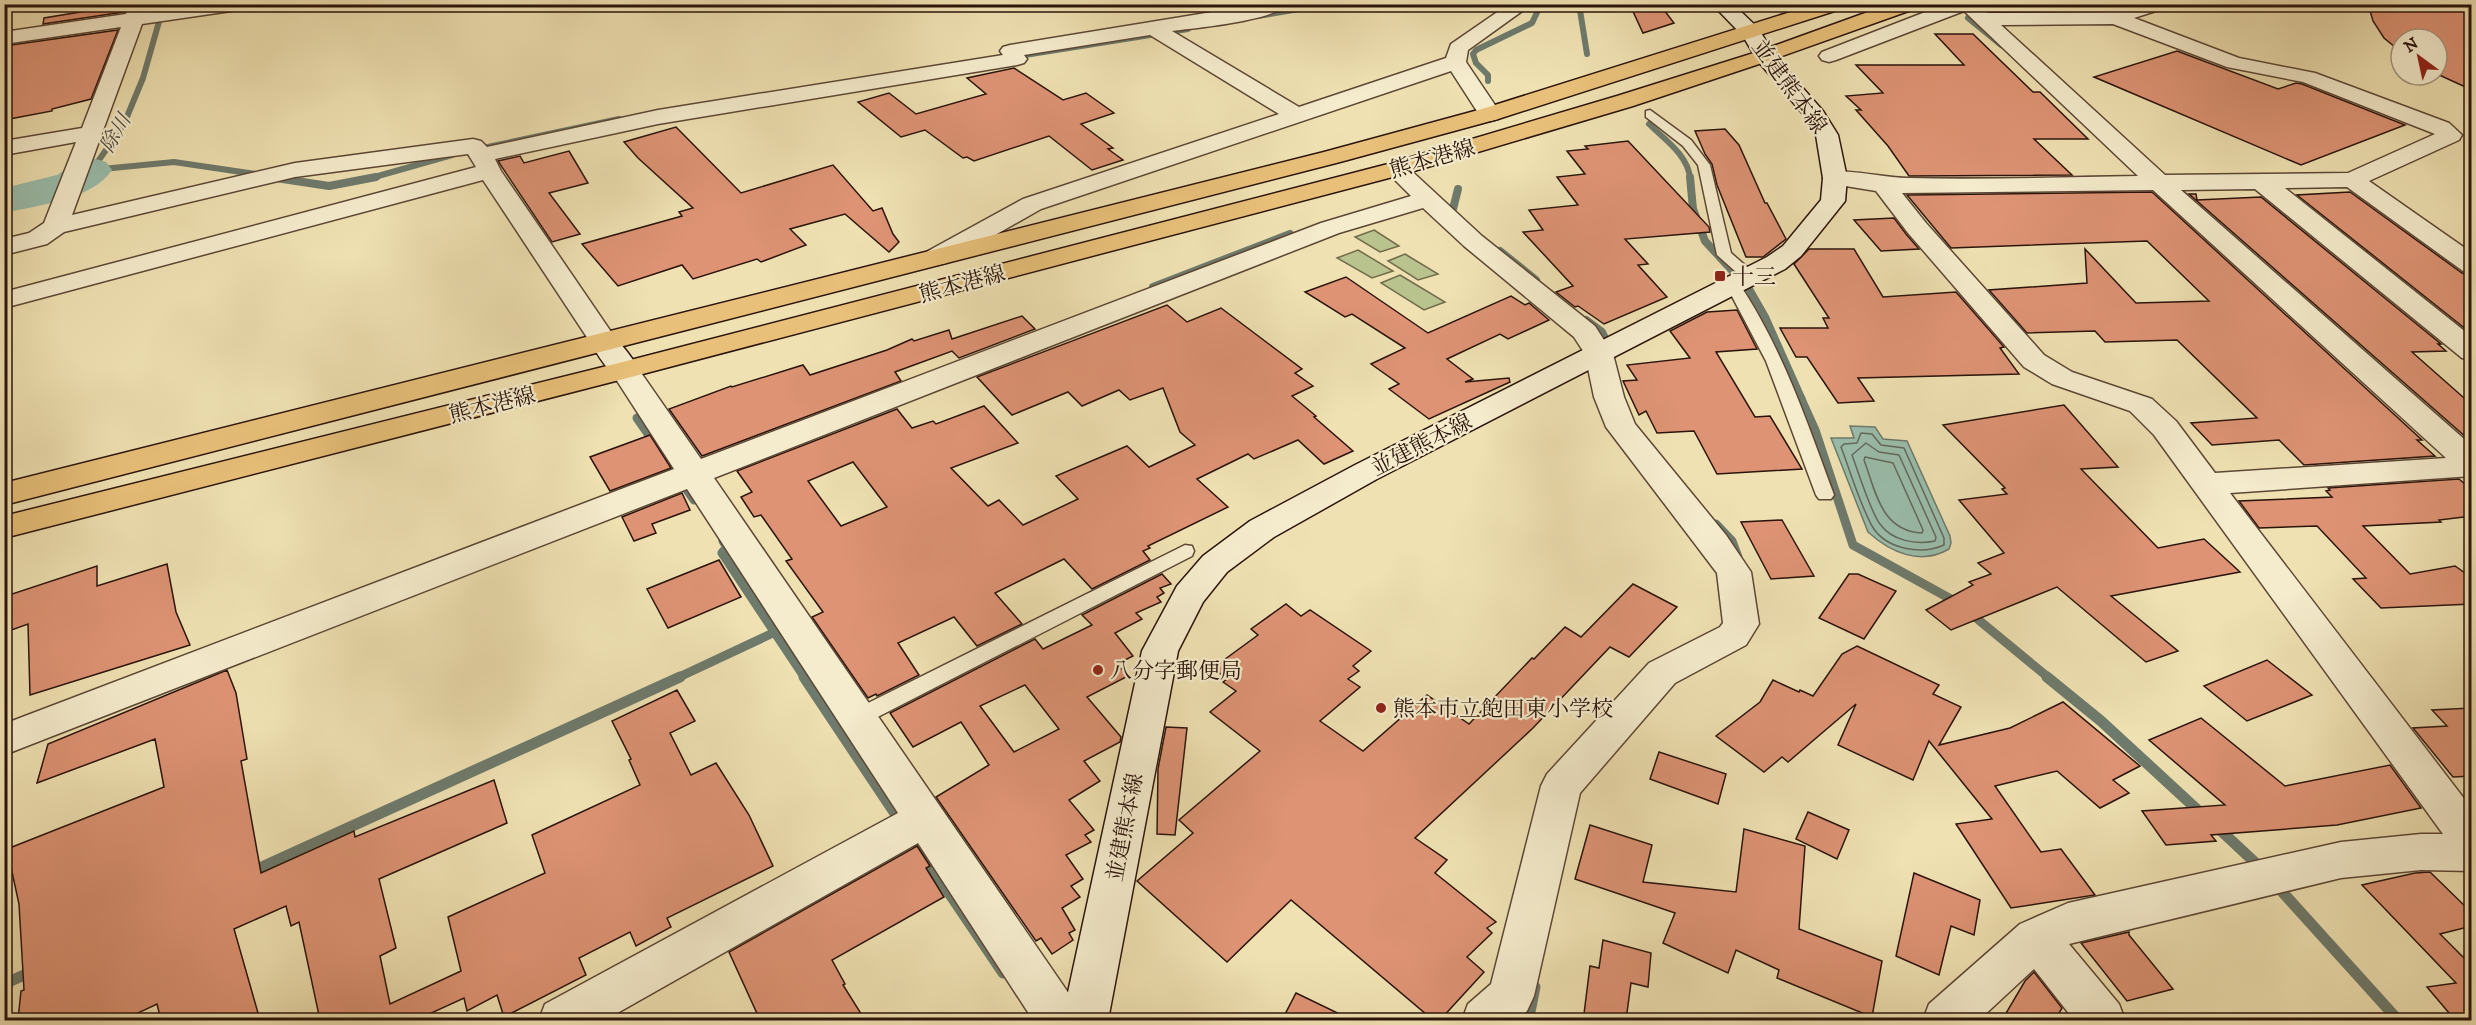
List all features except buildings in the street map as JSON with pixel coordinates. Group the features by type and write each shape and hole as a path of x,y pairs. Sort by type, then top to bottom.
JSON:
{"main road":[{"name":"熊本港線","path":"4,527 625,370 1396,169 1758,45 1837,4"},
{"name":"熊本港線","path":"4,494 937,257 1910,4"}],"street":[{"path":"4,38 137,12 238,4"},
{"path":"4,300 485,163 658,117 1017,60 1010,51 1263,10 1278,4"},
{"path":"1490,114 1456,62 1458,48 1523,4"},
{"name":"並建熊本線","path":"1085,1020 1160,651 1189,595 1215,564 1262,529 1377,466 1776,263 1792,251 1833,201 1834,178 1827,135 1812,111 1721,4"},
{"path":"2115,18 2158,4"},
{"path":"1972,9 2159,183 2472,465"},
{"path":"1829,56 1972,9 2115,18 2234,63 2308,77 2442,128 2451,135 2352,180 1884,185 1834,178"},
{"path":"55,227 137,12"},
{"path":"1154,29 1296,115"},
{"path":"937,257 1032,204 1456,62"},
{"path":"4,148 91,133"},
{"path":"4,247 38,239 55,227 295,170 473,146 695,473 923,820 1059,1020"},
{"path":"1396,169 1473,241 1585,332 1599,354 1610,397 1621,427 1714,543 1734,572 1741,624 1733,636 1662,673 1561,786 1511,996 1485,1020"},
{"path":"2352,180 2472,265"},
{"path":"2262,182 2472,352"},
{"path":"1884,185 1917,228 2034,361 2062,378 2141,405 2165,428 2472,842"},
{"path":"4,740 1330,228 1429,198"},
{"path":"2205,484 2472,465"},
{"path":"562,1020 923,820"},
{"path":"1946,1020 2036,938 2068,923 2341,860 2421,852 2472,853"},
{"path":"2036,938 2102,1020"}],"lane":[{"path":"1650,114 1687,143 1704,165 1724,255 1742,281 1752,314 1788,392 1825,495"},
{"path":"856,718 1185,551"}],"green space":[{"path":"1374,230 1399,246 1380,252 1355,237"},
{"path":"1358,250 1393,271 1372,278 1337,258"},
{"path":"1405,254 1438,274 1418,280 1388,261"},
{"path":"1400,275 1445,302 1424,310 1381,283"}],"water":[{"path":"1850,426 1875,427 1883,439 1907,441 1950,536 1949,549 1927,556 1906,554 1896,551 1868,532 1831,438 1854,438"}],"waterway":[{"name":"除川","path":"164,4 143,78 124,124 92,170 174,162 262,175"},
{"path":"1258,16 1329,4"},
{"path":"1488,81 1488,75 1476,63 1473,54 1476,50 1532,23 1541,4"},
{"path":"1579,4 1587,54"},
{"path":"1968,18 2001,45"},
{"path":"1012,57 1188,29"},
{"path":"483,148 619,119"},
{"path":"1649,124 1680,155 1690,178"},
{"path":"371,178 452,155"},
{"name":"除川","path":"4,201 71,184 92,170"},
{"path":"371,178 376,177"},
{"path":"1690,177 1693,209 1705,241 1749,289 1765,317 1802,400"},
{"path":"276,178 329,186 371,178"},
{"path":"1458,189 1452,213 1458,218"},
{"path":"1153,287 1290,234"},
{"path":"1500,251 1536,280"},
{"path":"1586,320 1602,332 1610,348"},
{"path":"1801,399 1815,430 1853,545 1958,603"},
{"path":"637,418 694,500"},
{"path":"1716,524 1732,541 1738,557"},
{"path":"723,541 727,547 722,553 775,632"},
{"path":"1969,612 2049,678"},
{"path":"677,678 775,632"},
{"path":"775,632 805,678"},
{"path":"251,872 680,677"},
{"path":"804,677 902,824"},
{"path":"2047,677 2101,721 2203,815"},
{"path":"2216,826 2263,870"},
{"path":"910,835 1003,973"},
{"path":"2276,885 2398,1020"},
{"path":"4,984 33,971"},
{"path":"1521,1020 1530,1012 1535,987"}],"place":[{"name":"十三","path":"1720,276"},
{"name":"八分字郵便局","path":"1098,670"},
{"name":"熊本市立飽田東小学校","path":"1381,708"}]}
